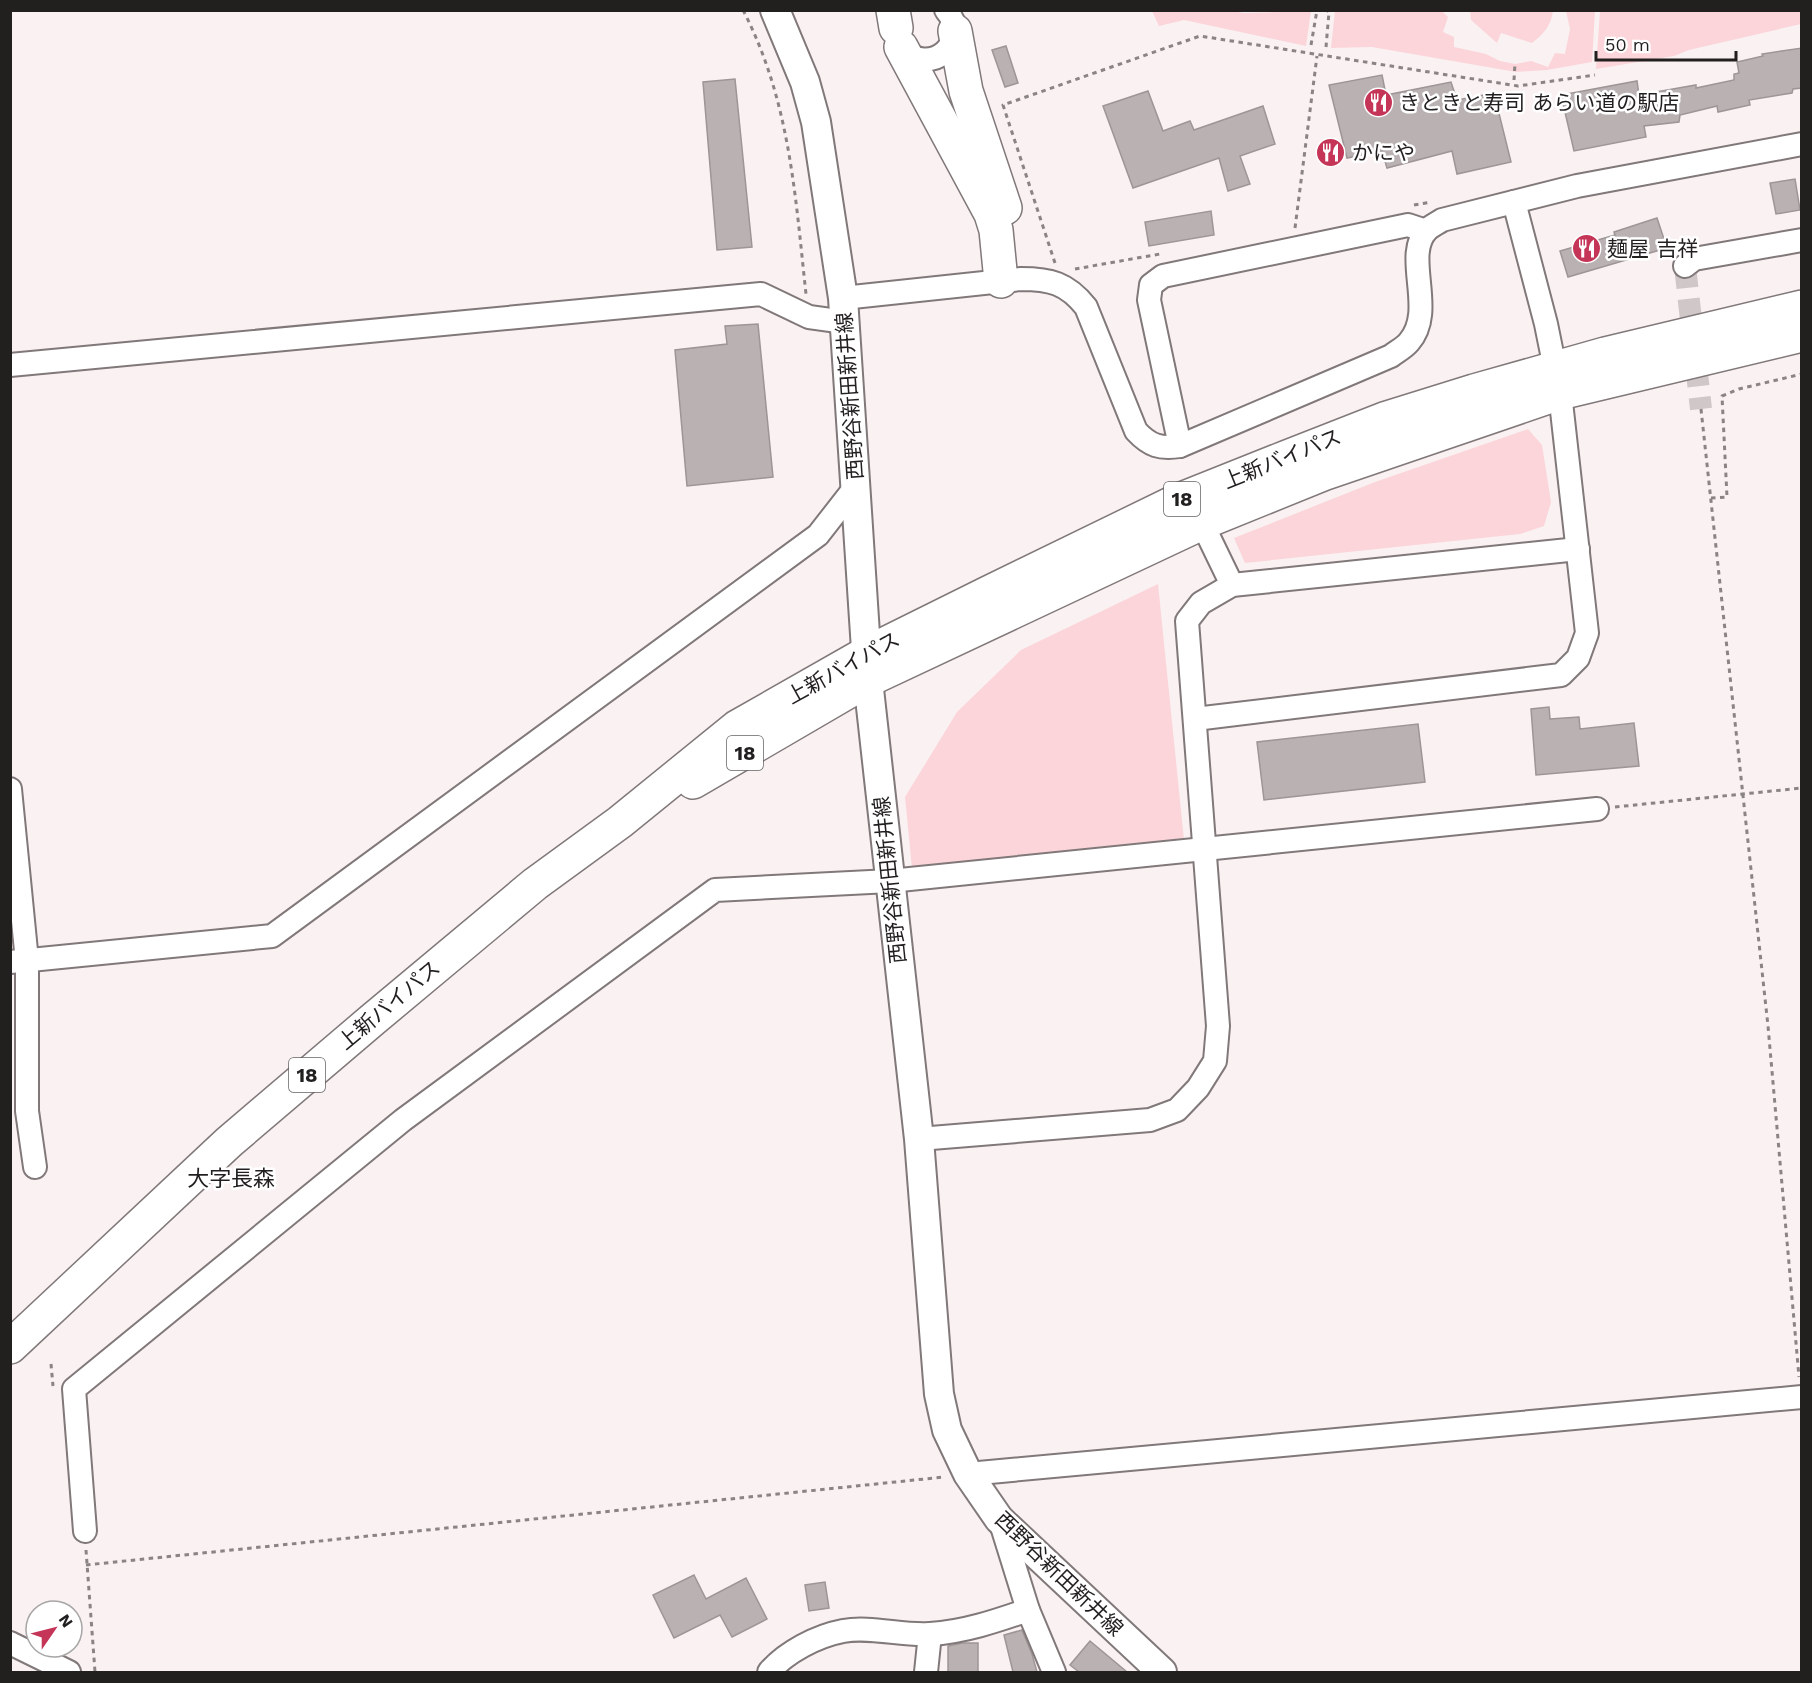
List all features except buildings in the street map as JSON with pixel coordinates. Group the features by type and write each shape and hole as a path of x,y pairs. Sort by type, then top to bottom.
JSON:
{"highway":[{"path":"949,16 966,91 1018,248 1011,280"},
{"path":"898,24 991,214 1011,280"},
{"name":"上新バイパス","path":"10,1347 238,1135 534,884 620,822 736,727 867,666 1202,523 1557,380 1802,307"},
{"name":"上新バイパス","path":"867,666 1179,500 1384,419 1557,380 1802,335"}],"main road":[{"name":"西野谷新田新井線","path":"775,10 801,71 816,122 844,310 867,666 919,1139 939,1394 947,1430 968,1474 999,1519 1162,1672"}],"street":[{"path":"898,24 915,59 934,59 949,49 949,16"},
{"path":"10,365 761,294 809,317 1011,280 1047,279 1062,284 1075,293 1086,307 1136,430 1148,443 1163,448 1180,446 1390,356 1409,342 1419,325 1420,316 1418,249 1426,231 1442,220 1577,186 1802,144"},
{"path":"1195,719 1561,675 1578,658 1587,633 1557,380 1514,202"},
{"path":"1180,446 1149,300 1151,285 1162,276 1408,225 1426,231"},
{"path":"1685,266 1694,259 1802,240"},
{"path":"19,961 272,936 818,535 857,485"},
{"path":"1202,523 1232,585"},
{"path":"919,1139 1150,1120 1178,1110 1198,1088 1215,1061 1218,1026 1187,621 1201,603 1232,585 1578,549"},
{"path":"10,789 27,1111 34,1167"},
{"path":"85,1531 74,1389 403,1120 715,890 890,881 1597,809"},
{"path":"968,1474 1801,1397"},
{"path":"999,1519 1028,1610 1054,1672"},
{"path":"769,1672 777,1663 800,1647 844,1631 930,1634 975,1628 1028,1610"},
{"path":"926,1672 930,1634"},
{"path":"10,1643 69,1672"}],"path":[{"path":"743,10 777,91 786,127 809,317"},
{"path":"1311,45 1317,10"},
{"path":"1326,10 1329,12 1326,48"},
{"path":"1062,284 1003,105 1200,36 1518,86 1595,75"},
{"path":"1295,230 1317,55"},
{"path":"1514,80 1515,63"},
{"path":"1711,498 1727,497 1722,396 1739,389 1802,374"},
{"path":"1701,409 1768,1026 1801,1397"},
{"path":"1597,809 1802,788"},
{"path":"95,1672 86,1564 968,1474"}],"shaded area":[{"path":"1470,10 1553,11 1546,29 1532,43 1501,33 1497,43 1471,20"},
{"path":"1152,11 1244,13 1311,11 1306,46 1184,20 1159,26"},
{"path":"1335,11 1442,11 1448,17 1443,32 1454,37 1454,47 1486,54 1500,61 1515,64 1531,61 1548,67 1555,53 1565,54 1570,29 1566,11 1595,11 1592,62 1547,70 1516,72 1372,47 1331,48"},
{"path":"1600,11 1801,11 1801,24 1689,50 1674,56 1596,69"},
{"path":"1528,429 1542,445 1551,502 1544,526 1520,534 1245,563 1234,538 1375,482"},
{"path":"1158,584 1184,840 912,868 905,797 957,712 1021,650"}],"tunnel":[{"path":"1685,266 1701,409"}],"place":[{"name":"きときと寿司 あらい道の駅店","path":"1378,103"},
{"name":"かにや","path":"1331,153"},
{"name":"麺屋 吉祥","path":"1586,249"}],"district":[{"name":"大字長森","path":"231,1178"}]}
